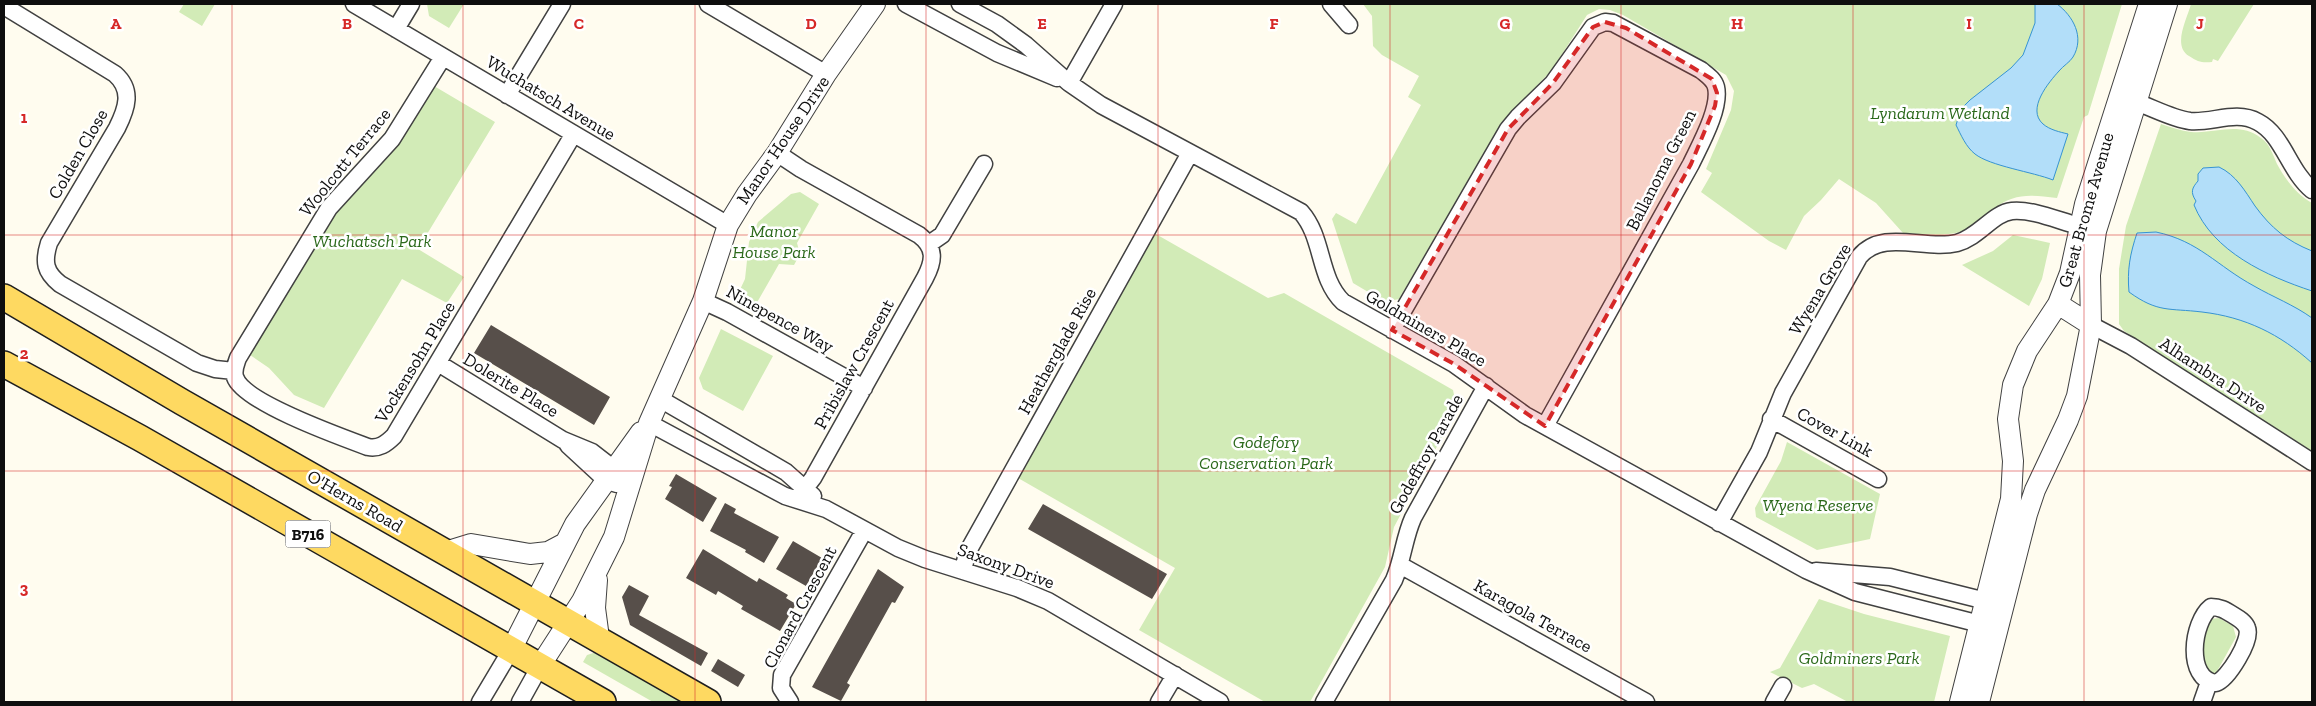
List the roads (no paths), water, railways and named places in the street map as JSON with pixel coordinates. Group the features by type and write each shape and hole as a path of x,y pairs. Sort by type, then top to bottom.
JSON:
{"main road":[{"name":"O'Herns Road","path":"4,297 708,702"},
{"name":"B716","path":"4,364 140,438 603,702"}],"street":[{"name":"Wuchatsch Avenue","path":"354,4 728,225"},
{"path":"396,29 411,4"},
{"path":"507,95 562,4"},
{"path":"708,4 826,74"},
{"name":"Manor House Drive","path":"540,666 598,573 614,537 629,485 643,448 649,423 703,301 728,225 747,194 777,153 826,74 876,4"},
{"name":"Goldminers Place","path":"906,4 1016,62 1069,83"},
{"name":"Goldminers Place","path":"960,4 1004,29 1026,45 1069,83 1101,105 1301,212 1313,230 1330,286 1343,302 1454,364 1516,410 1806,570 1862,594 1989,626"},
{"path":"1069,83 1114,4"},
{"path":"1331,4 1349,25"},
{"name":"Great Brome Avenue","path":"2128,99 2149,4"},
{"name":"Great Brome Avenue","path":"1995,603 2011,499 2013,461 2008,419 2013,385 2027,351 2058,304 2087,229 2128,99 2167,4"},
{"name":"Colden Close","path":"4,6 115,74 122,80 127,96 122,118 49,243 44,263 51,277 197,364 215,369 234,370"},
{"name":"Ballanoma Green","path":"1392,330 1508,129 1553,83 1593,27 1605,22 1613,23 1701,70 1712,79 1717,93 1715,106 1705,133 1691,164 1545,426"},
{"name":"Woolcott Terrace","path":"234,370 241,353 329,208 392,139 443,57"},
{"path":"2128,99 2190,121 2245,117 2258,122 2270,131 2294,171 2312,190"},
{"name":"Vockensohn Place","path":"234,370 235,377 243,388 265,403 311,424 373,448 380,447 394,436 574,135"},
{"path":"777,153 801,169 919,235 929,244 942,235 984,164"},
{"name":"Heatherglade Rise","path":"963,571 967,553 1190,153"},
{"name":"Wyena Grove","path":"1719,523 1758,452 1783,393 1859,257 1868,247 1886,242 1944,245 1957,243 1971,238 2001,214 2010,211 2029,212 2087,229"},
{"name":"Great Brome Avenue","path":"1960,702 1989,626 1995,603 2032,498 2068,420 2076,396 2091,325 2087,229"},
{"name":"Pribislaw Crescent","path":"801,494 864,388 929,270 932,257 929,244"},
{"name":"Ninepence Way","path":"703,301 727,312 864,388"},
{"path":"2058,304 2091,325"},
{"name":"Alhambra Drive","path":"2091,325 2131,346 2312,462"},
{"name":"Dolerite Place","path":"438,364 563,440 612,475"},
{"name":"Godeffroy Parade","path":"1324,702 1400,565 1407,532 1413,518 1486,386"},
{"name":"Saxony Drive","path":"660,399 786,472 801,494 864,531 924,559 1017,588 1048,601 1220,702"},
{"name":"Cover Link","path":"1772,419 1878,479"},
{"name":"Manor House Drive","path":"511,650 575,524 612,475 634,440 649,423"},
{"name":"Saxony Drive","path":"649,423 785,496 801,494"},
{"path":"612,475 618,485 629,485"},
{"name":"Clonard Crescent","path":"790,702 781,688 782,675 864,531"},
{"path":"445,552 471,544 530,554 548,552 565,543"},
{"name":"Karagola Terrace","path":"1400,565 1646,702"},
{"name":"Goldminers Place","path":"1806,570 1872,574 1995,603"},
{"path":"598,573 595,608 598,638"},
{"name":"Great Brome Avenue","path":"1979,702 1989,626"},
{"path":"480,702 511,650"},
{"path":"520,702 540,666"},
{"path":"1159,702 1175,675"},
{"path":"2202,702 2209,682"},
{"path":"1774,702 1783,686"}],"water":[{"path":"2035,4 2057,4 2063,9 2076,28 2078,42 2073,57 2050,82 2038,104 2038,118 2043,124 2068,134 2053,180 1982,158 1969,148 1956,125 1961,109 2011,68 2023,55 2035,23"},
{"path":"2219,167 2230,174 2244,189 2261,214 2273,227 2295,243 2312,251 2312,291 2277,278 2243,260 2214,236 2203,222 2194,205 2196,201 2192,193 2193,188 2198,181 2198,174 2203,168"},
{"path":"2156,232 2184,241 2241,278 2312,318 2312,363 2287,343 2261,328 2218,314 2156,307 2129,292 2128,276 2137,233"}],"park label":[{"name":"Lyndarum Wetland","path":"1940,113"},
{"name":"Wuchatsch Park","path":"372,241"},
{"name":"Manor House Park","path":"774,241"},
{"name":"Godefory Conservation Park","path":"1266,452"},
{"name":"Wyena Reserve","path":"1818,505"},
{"name":"Goldminers Park","path":"1859,658"}]}
